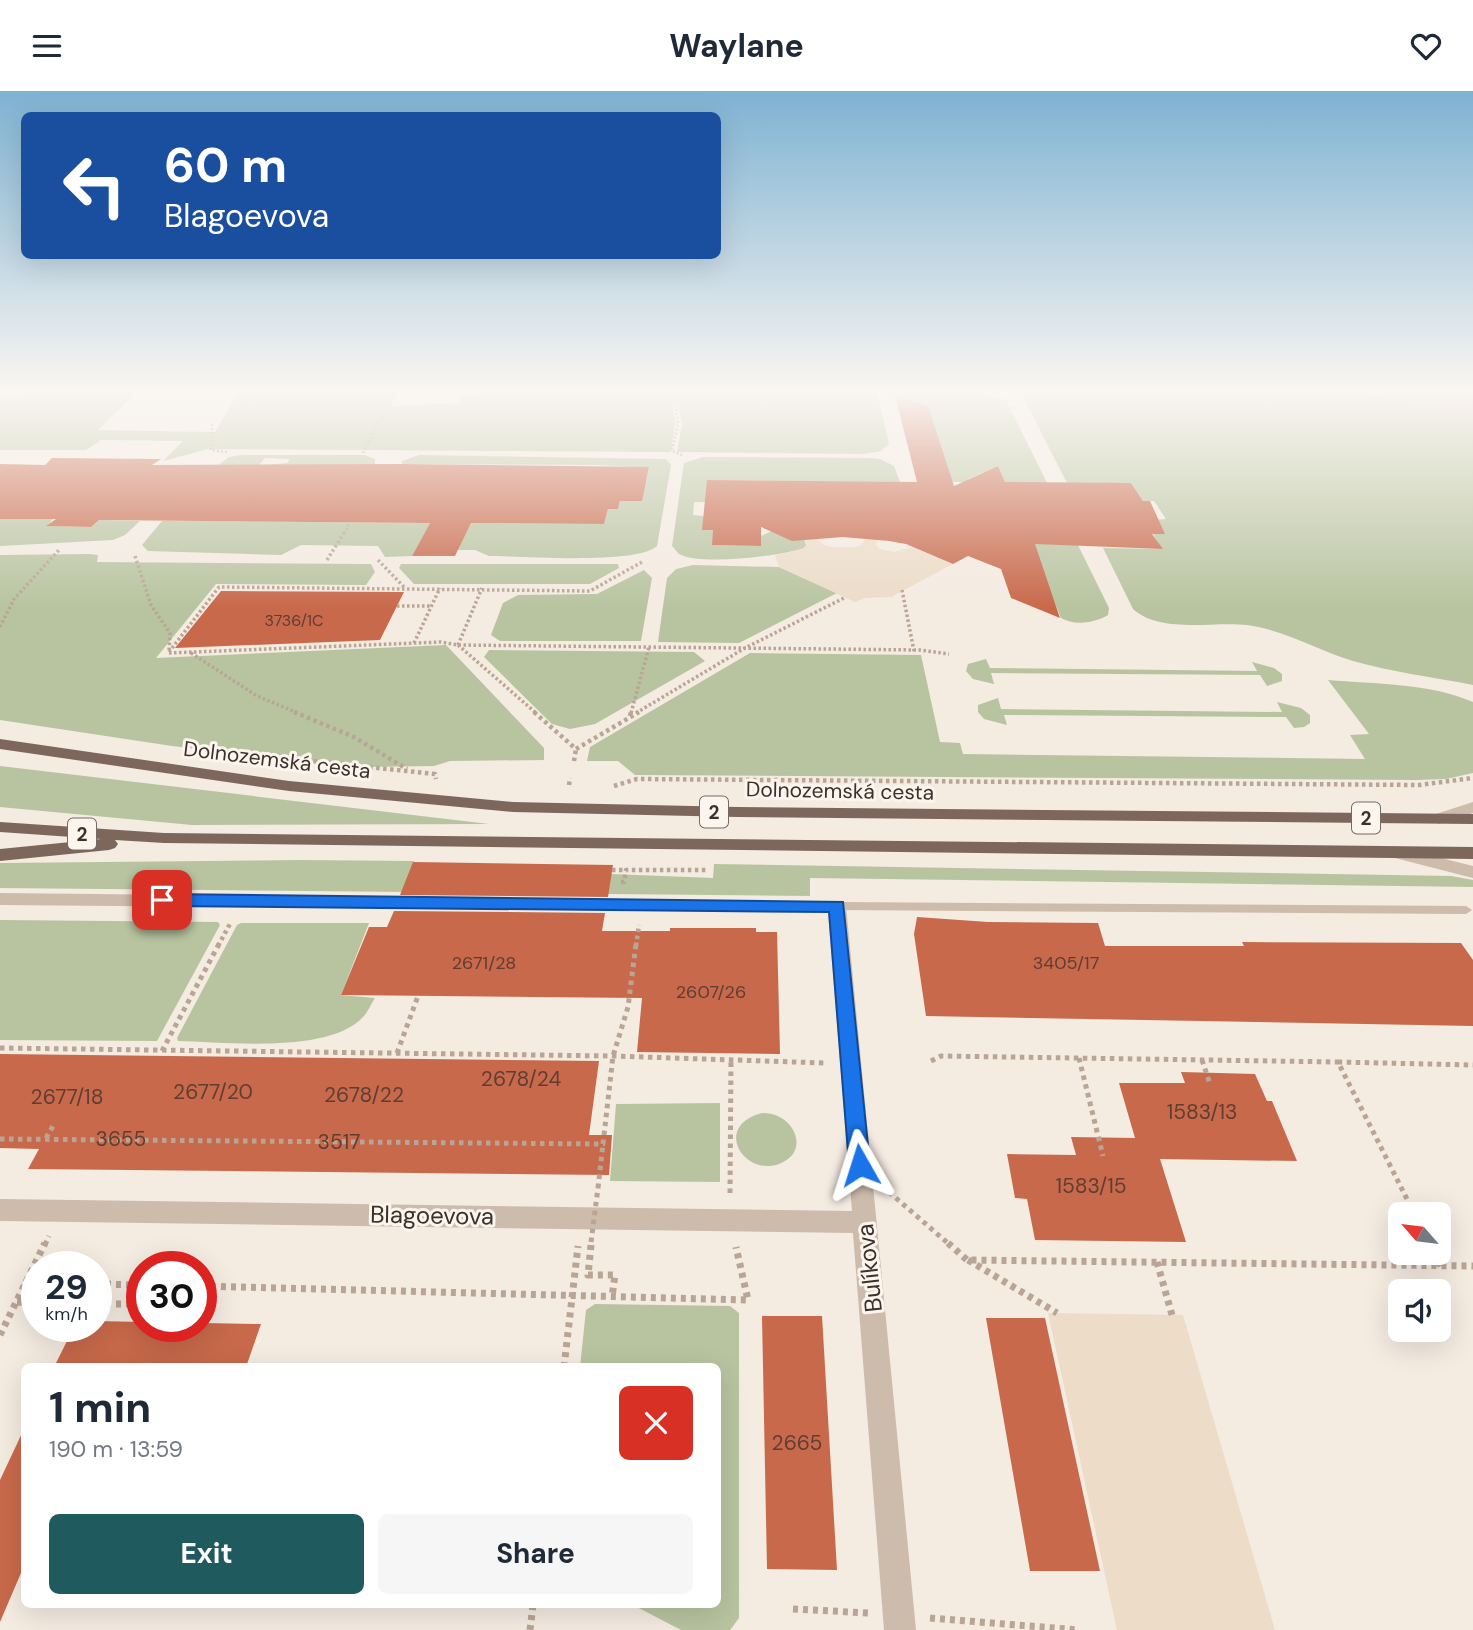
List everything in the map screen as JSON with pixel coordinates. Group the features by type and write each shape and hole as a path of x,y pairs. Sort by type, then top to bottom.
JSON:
{"main road":[{"name":"Dolnozemská cesta","path":"0,744 289,786 513,807 737,813 1473,819"},
{"path":"0,751 35,750"},
{"name":"2","path":"0,827 164,838 1473,853"},
{"path":"0,855 164,838"}],"street":[{"path":"1439,819 1473,807"},
{"path":"1397,853 1473,872"},
{"path":"0,899 837,906"},
{"name":"Bulíkova","path":"837,906 899,1623"},
{"name":"Blagoevova","path":"0,1210 864,1222"}],"lane":[{"path":"837,906 1466,910"}],"path":[{"path":"327,559 350,523"},
{"path":"0,627 14,599 59,550"},
{"path":"135,557 151,605 170,633 169,653"},
{"path":"377,560 405,588"},
{"path":"169,653 219,587 590,590 642,562"},
{"path":"414,643 440,588"},
{"path":"458,645 482,588"},
{"path":"902,590 914,651"},
{"path":"576,748 746,649 846,597"},
{"path":"397,606 432,606"},
{"path":"169,653 441,642 458,645 914,651 949,654"},
{"path":"458,645 576,748"},
{"path":"630,717 649,647"},
{"path":"190,652 257,696 354,737 411,771"},
{"path":"574,761 576,748"},
{"path":"213,751 435,774 436,781 447,782"},
{"path":"570,778 569,785 579,786"},
{"path":"611,787 637,779 1419,785 1473,778"},
{"path":"612,870 708,870"},
{"path":"624,882 626,870"},
{"path":"162,1051 243,900"},
{"path":"612,1297 615,1275 588,1275 613,1056 628,1007 640,920 626,920"},
{"path":"397,1053 418,996"},
{"path":"0,1048 96,1052 613,1056 830,1063"},
{"path":"931,1061 941,1056 1473,1065"},
{"path":"1079,1058 1103,1156"},
{"path":"217,1286 748,1300 730,1219 731,1059"},
{"path":"1202,1060 1210,1084"},
{"path":"1338,1062 1408,1202"},
{"path":"45,1139 53,1126"},
{"path":"0,1139 603,1144"},
{"path":"860,1165 967,1260 1057,1313"},
{"path":"564,1363 581,1217"},
{"path":"41,1251 48,1237"},
{"path":"967,1260 1473,1266"},
{"path":"1157,1262 1172,1315"},
{"path":"0,1335 21,1293"},
{"path":"17,1302 21,1302"},
{"path":"530,1630 533,1608"},
{"path":"793,1609 899,1623 1079,1630"}],"green space":[{"path":"564,465 671,465 657,546 645,552 604,558 489,556 475,550 457,550 471,523 604,524 608,509 618,509 621,497 614,483 646,483 649,468"},
{"path":"684,465 892,465 900,482 708,480 705,502 694,502 693,515 704,516 703,530 713,530 713,545 761,546 761,536 772,531 804,539 807,547 781,554 704,559 679,554 672,546"},
{"path":"944,465 1038,465 1047,483 1005,482 998,466 968,479 969,482 952,482"},
{"path":"1058,465 1473,465 1473,685 1353,661 1287,636 1247,625 1172,624 1145,617 1133,609 1103,548 1162,549 1153,534 1155,520 1166,519 1154,501 1143,501 1131,483 1067,483"},
{"path":"0,519 53,519 47,526 91,527 99,520 140,521 125,535 113,540 0,546"},
{"path":"162,521 430,523 412,556 385,557 378,546 301,545 281,555 148,551 142,545"},
{"path":"1029,538 1076,541 1109,608 1108,615 1084,623 1061,618"},
{"path":"0,555 98,555 97,562 371,564 375,572 366,585 216,584 156,658 446,645 544,748 544,760 450,761 434,766 363,767 172,746 0,720"},
{"path":"401,564 618,564 619,568 590,584 414,584 399,568"},
{"path":"693,565 779,567 837,593 739,643 658,642 667,578 676,569"},
{"path":"644,570 652,578 641,641 500,641 491,635 503,603 518,595 597,594"},
{"path":"489,650 694,652 705,661 595,724 570,729 552,724 484,657"},
{"path":"750,653 921,655 940,742 960,743 963,754 1365,759 1350,735 1369,734 1328,680 1420,688 1473,702 1473,773 1446,779 1416,780 635,775 618,761 587,761 590,747"},
{"path":"986,659 990,668 1257,671 1252,662 1274,668 1282,674 1282,681 1267,686 1260,675 991,673 994,684 973,679 966,671 968,664"},
{"path":"998,698 1001,709 1282,712 1277,702 1301,708 1310,715 1310,723 1294,728 1286,717 1004,715 1007,725 984,719 978,712 978,705"},
{"path":"0,766 489,824 192,825 0,807"},
{"path":"414,861 405,884 611,874 713,878 714,864 1451,876 1473,880 1473,887 810,878 810,896 0,888 0,863"},
{"path":"0,920 218,922 220,925 157,1041 0,1040"},
{"path":"369,923 341,995 375,998 366,1013 347,1029 326,1037 302,1041 248,1044 178,1041 177,1038 237,925"},
{"path":"720,1103 720,1182 610,1181 616,1104"},
{"path":"762,1113 783,1119 795,1134 795,1151 779,1164 766,1166 755,1163 745,1157 739,1148 736,1138 739,1128 747,1119"},
{"path":"595,1304 730,1306 739,1313 739,1618 730,1630 681,1630 639,1608 721,1608 721,1363 580,1363 586,1310"}],"shaded area":[{"path":"817,538 824,545 832,547 860,546 866,538 878,539 876,545 880,549 894,552 912,547 953,564 891,597 865,598 855,602 779,567 775,555 803,549 807,544 804,539"},
{"path":"1048,1313 1183,1315 1275,1630 1117,1630"}],"building":[{"path":"0,465 649,467 642,501 620,501 618,509 608,509 604,524 471,523 455,556 412,556 430,523 99,520 91,527 46,526 56,519 0,519"},
{"path":"913,465 947,465 954,486 998,466 1005,482 1131,483 1143,501 1150,501 1165,534 1152,534 1163,549 1035,544 1060,618 1011,598 1001,569 968,556 953,564 906,544 843,537 792,541 761,527 761,546 712,545 713,530 702,530 707,480 917,482"},
{"path":"221,591 404,592 380,640 175,648"},
{"path":"413,862 613,865 608,897 400,895"},
{"path":"394,911 605,913 602,931 756,928 756,932 777,932 780,1054 637,1052 642,998 341,995 369,927 387,927"},
{"path":"917,917 988,922 1098,923 1105,946 1244,946 1242,942 1461,943 1473,960 1473,1026 926,1016 914,934"},
{"path":"0,1054 599,1061 589,1135 612,1135 609,1175 28,1169 39,1149 0,1148"},
{"path":"1181,1072 1255,1074 1267,1101 1272,1101 1297,1161 1160,1159 1186,1242 1035,1240 1027,1199 1015,1198 1007,1154 1076,1155 1071,1137 1135,1138 1119,1083 1185,1083"},
{"path":"762,1316 822,1316 837,1570 767,1569"},
{"path":"986,1318 1045,1318 1100,1571 1030,1571"},
{"path":"112,1321 126,1322 126,1342 217,1342 217,1323 261,1324 247,1363 56,1363 66,1342 112,1342"},
{"path":"21,1435 21,1573 0,1622 0,1480"}],"route":[{"path":"162,900 837,906 860,1165"}]}
